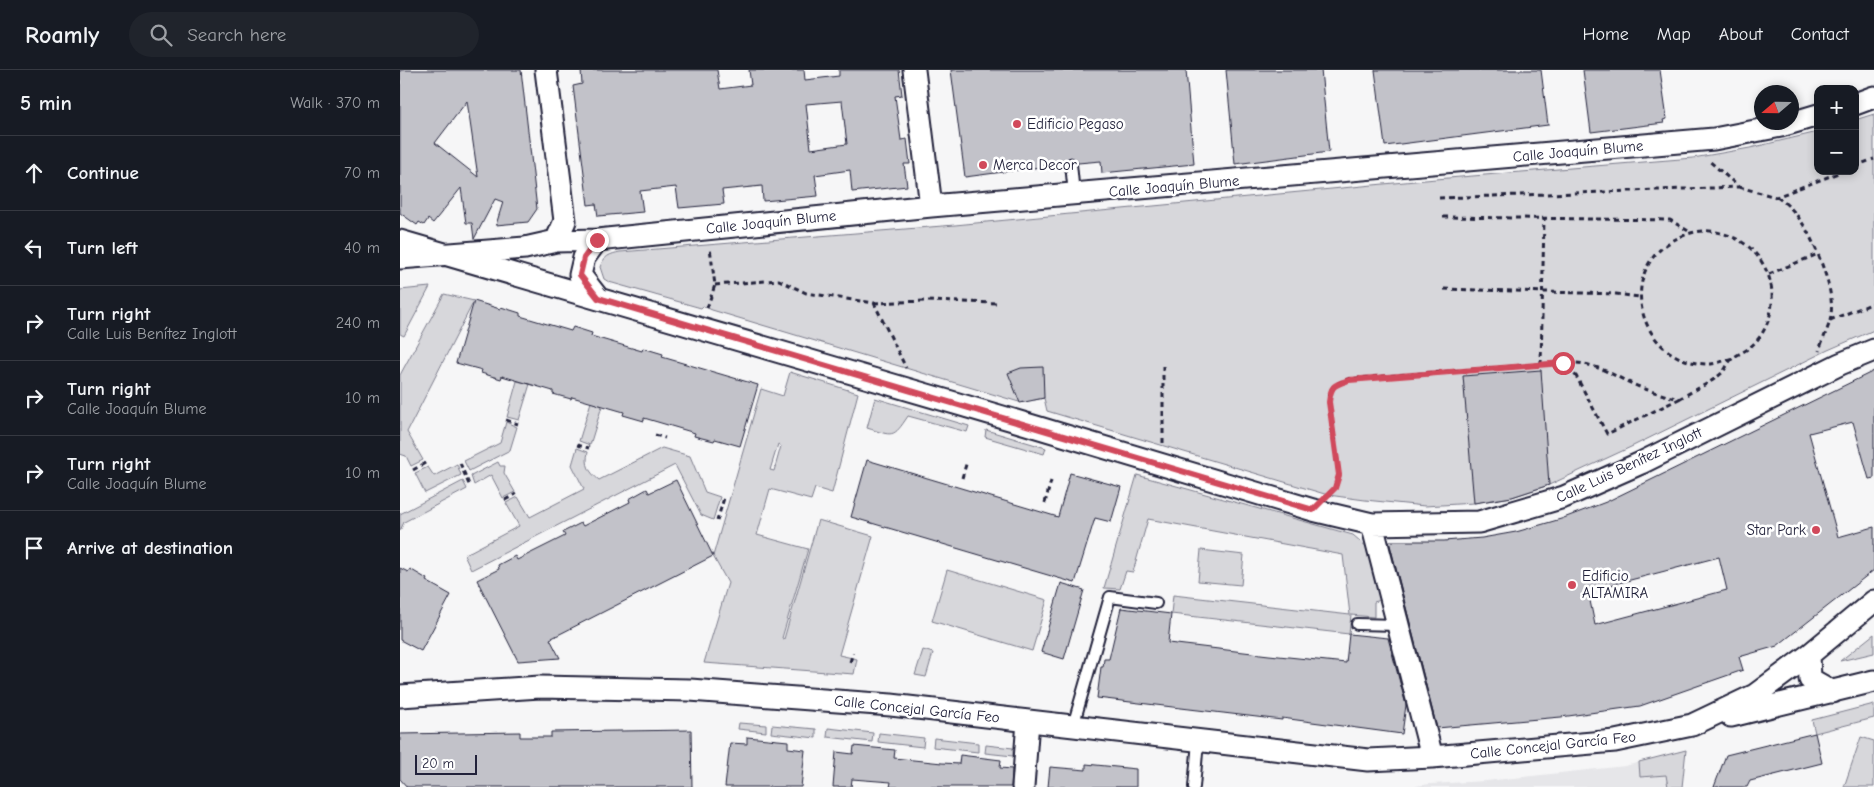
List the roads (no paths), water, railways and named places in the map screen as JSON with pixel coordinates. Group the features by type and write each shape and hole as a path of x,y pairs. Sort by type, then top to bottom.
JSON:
{"street":[{"path":"400,258 525,248 556,241 565,221 546,70"},
{"path":"914,70 931,206"},
{"path":"1859,103 1874,97"},
{"name":"Calle Joaquín Blume","path":"556,241 597,240 931,206 1714,138 1781,126 1814,116"},
{"path":"597,240 584,258 580,275 598,298"},
{"path":"400,241 449,255"},
{"name":"Calle Luis Benítez Inglott","path":"449,255 1313,510 1372,524 1479,522 1564,497 1641,462 1840,364 1874,350"},
{"path":"1372,524 1432,757"},
{"name":"Calle Concejal García Feo","path":"400,696 540,687 690,690 891,705 1368,760 1432,757 1616,741 1692,726 1755,695 1809,655 1874,602"},
{"path":"1809,655 1810,679 1832,692"},
{"path":"1692,726 1874,681"},
{"path":"1023,787 1028,721"}],"lane":[{"path":"1071,164 1074,194"},
{"path":"1073,726 1110,597 1156,604"},
{"path":"1357,624 1398,625"},
{"path":"1194,787 1198,741"}],"place":[{"name":"Edificio Pegaso","path":"1017,124"},
{"name":"Merca Decor","path":"983,165"},
{"name":"Star Park","path":"1816,530"},
{"name":"Edificio ALTAMIRA","path":"1572,585"}]}
